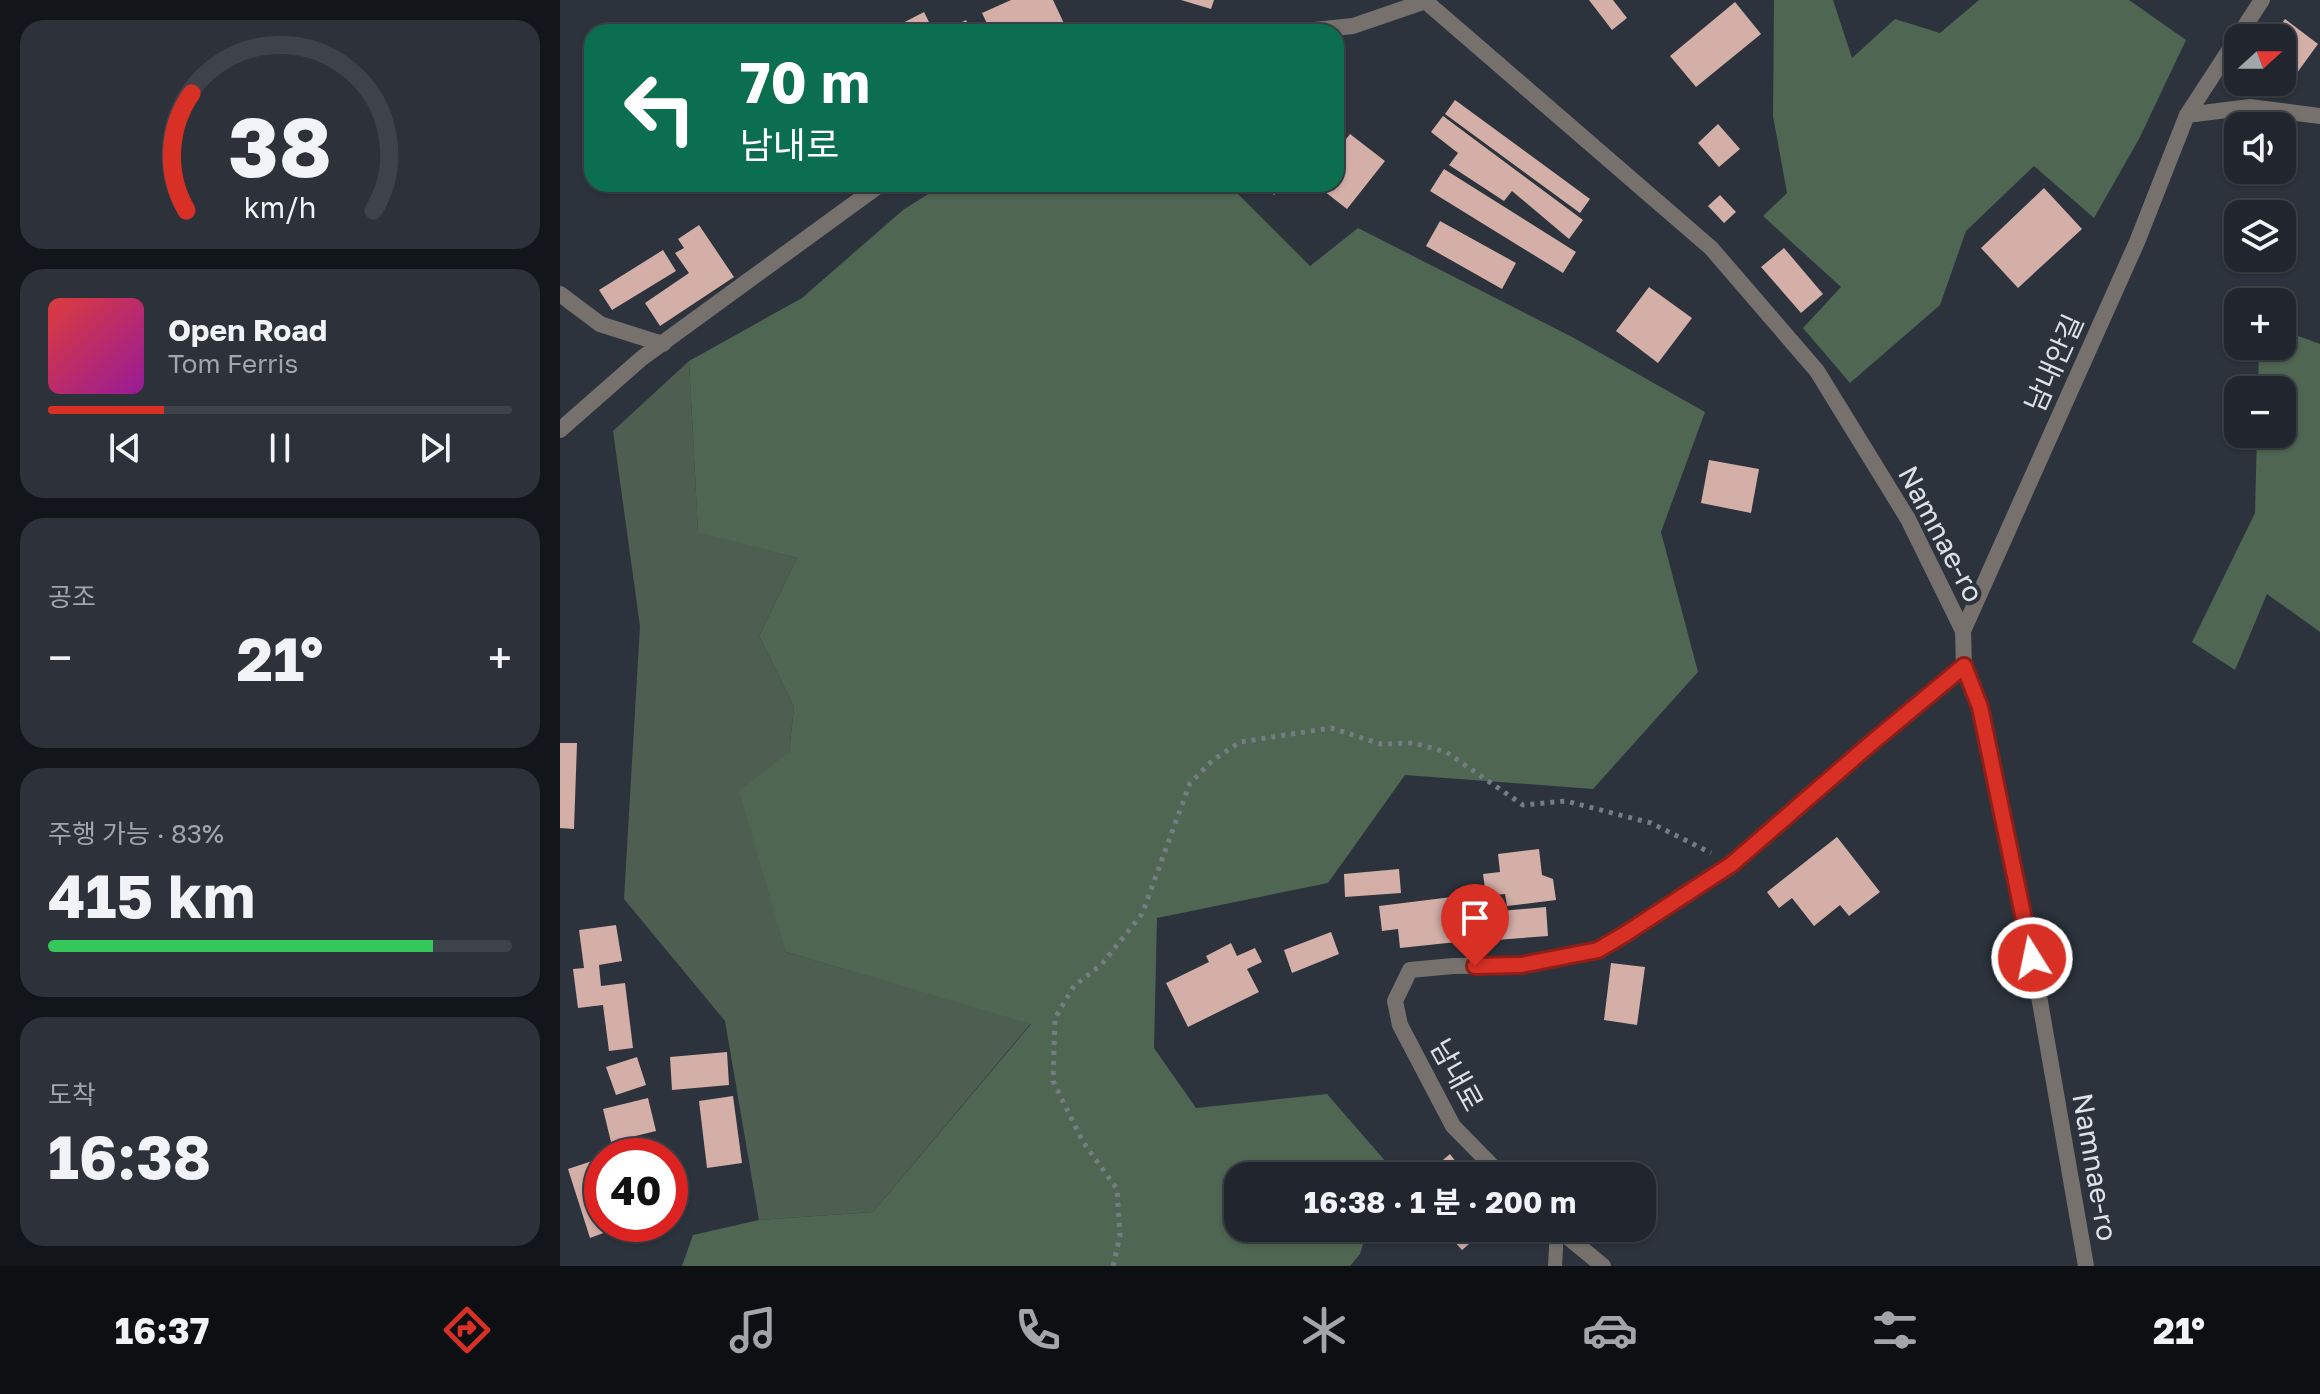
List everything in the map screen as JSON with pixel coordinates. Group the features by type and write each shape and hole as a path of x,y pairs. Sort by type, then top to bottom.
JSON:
{"street":[{"name":"남내안길","path":"1963,631 2137,242 2187,115 2262,0"},
{"path":"1344,27 1425,1"},
{"name":"Namnae-ro","path":"1425,1 1711,248 1817,371 1908,519 1963,631 1964,666 1980,707 2027,927 2086,1266"},
{"path":"2187,115 2250,107 2320,116"},
{"path":"560,430 642,358 870,192"},
{"path":"560,294 600,324 663,344"},
{"name":"남내로","path":"1488,1162 1453,1126 1400,1025 1395,1001 1410,970 1521,965 1598,950 1732,864 1964,666"},
{"path":"1574,1242 1603,1266"}],"lane":[{"path":"1555,1266 1556,1242"}],"path":[{"path":"1113,1266 1120,1236 1117,1189 1083,1142 1053,1081 1055,1018 1074,986 1102,964 1142,914 1190,783 1213,760 1240,742 1331,728 1381,744 1414,743 1446,752 1523,805 1566,801 1651,823 1732,864"}],"green space":[{"path":"1774,0 1833,0 1852,58 1895,19 1940,33 1979,0 2129,0 2186,40 2139,139 2094,218 2034,166 1966,231 1940,305 1850,383 1803,328 1841,287 1763,216 1787,193 1773,116"},
{"path":"931,192 1236,192 1310,266 1358,228 1574,338 1705,412 1661,532 1698,672 1593,789 1405,775 1328,883 1157,918 1154,1048 1196,1108 1327,1094 1386,1162 1224,1162 1224,1242 1364,1242 1360,1254 1350,1266 682,1266 693,1235 759,1220 873,1212 1031,1024 786,952 739,791 789,752 794,707 759,636 797,558 698,532 689,361 802,298 903,210"},
{"path":"2296,335 2320,344 2320,632 2267,594 2235,670 2192,642 2255,513 2257,448 2296,448 2296,376 2258,376 2259,360 2296,360"},
{"path":"689,361 698,531 797,558 759,636 794,707 789,752 786,952 1031,1023 873,1212 759,1220 725,1021 624,899 640,626 613,431"}],"building":[{"path":"1011,0 1053,0 1064,24 987,24 982,13"},
{"path":"1181,0 1214,0 1211,9"},
{"path":"1589,0 1613,0 1627,18 1612,30"},
{"path":"1735,2 1761,34 1696,87 1670,56"},
{"path":"924,12 930,24 901,24"},
{"path":"2296,27 2318,44 2296,74"},
{"path":"1455,100 1590,199 1580,213 1445,114"},
{"path":"1443,116 1583,220 1569,239 1512,191 1504,201 1449,165 1458,153 1431,132"},
{"path":"1718,124 1740,149 1719,167 1698,143"},
{"path":"1350,134 1385,161 1347,209 1325,192 1344,192 1344,142"},
{"path":"1444,169 1576,252 1563,273 1430,191"},
{"path":"2044,188 2082,229 2018,288 1981,248"},
{"path":"1720,195 1736,212 1724,223 1708,206"},
{"path":"1440,221 1516,263 1502,289 1426,246"},
{"path":"699,225 734,277 660,326 645,303 689,273 675,253 684,248 678,239"},
{"path":"1784,248 1823,294 1801,313 1761,267"},
{"path":"663,250 676,271 612,310 599,290"},
{"path":"1649,287 1692,318 1658,363 1616,331"},
{"path":"1709,460 1759,469 1751,513 1701,503"},
{"path":"560,743 577,743 574,829 560,828"},
{"path":"1837,837 1880,892 1849,916 1840,905 1814,926 1792,898 1779,908 1767,892"},
{"path":"1539,849 1542,875 1553,879 1556,900 1507,906 1505,894 1486,896 1483,874 1500,872 1498,854"},
{"path":"1399,869 1401,893 1345,897 1344,874"},
{"path":"1452,897 1457,942 1400,948 1398,929 1382,931 1379,906"},
{"path":"1546,907 1548,936 1469,942 1467,914"},
{"path":"616,925 622,961 599,965 601,986 625,983 633,1048 609,1051 603,1005 578,1008 573,969 584,968 579,930"},
{"path":"1331,932 1339,954 1292,973 1284,950"},
{"path":"1231,943 1237,956 1255,948 1262,962 1247,969 1259,992 1188,1027 1166,983 1209,962 1206,956"},
{"path":"1611,963 1645,967 1637,1025 1604,1020"},
{"path":"727,1052 729,1085 672,1090 670,1057"},
{"path":"637,1057 646,1085 616,1095 606,1067"},
{"path":"733,1096 742,1163 707,1168 699,1101"},
{"path":"648,1098 656,1131 627,1138 610,1138 603,1109"},
{"path":"1450,1154 1456,1162 1441,1162"},
{"path":"584,1164 584,1219 568,1169"},
{"path":"1455,1242 1471,1242 1462,1250"}],"route":[{"path":"1475,966 1521,965 1598,950 1625,934 1732,864 1964,666 1980,707 2032,958"}]}
